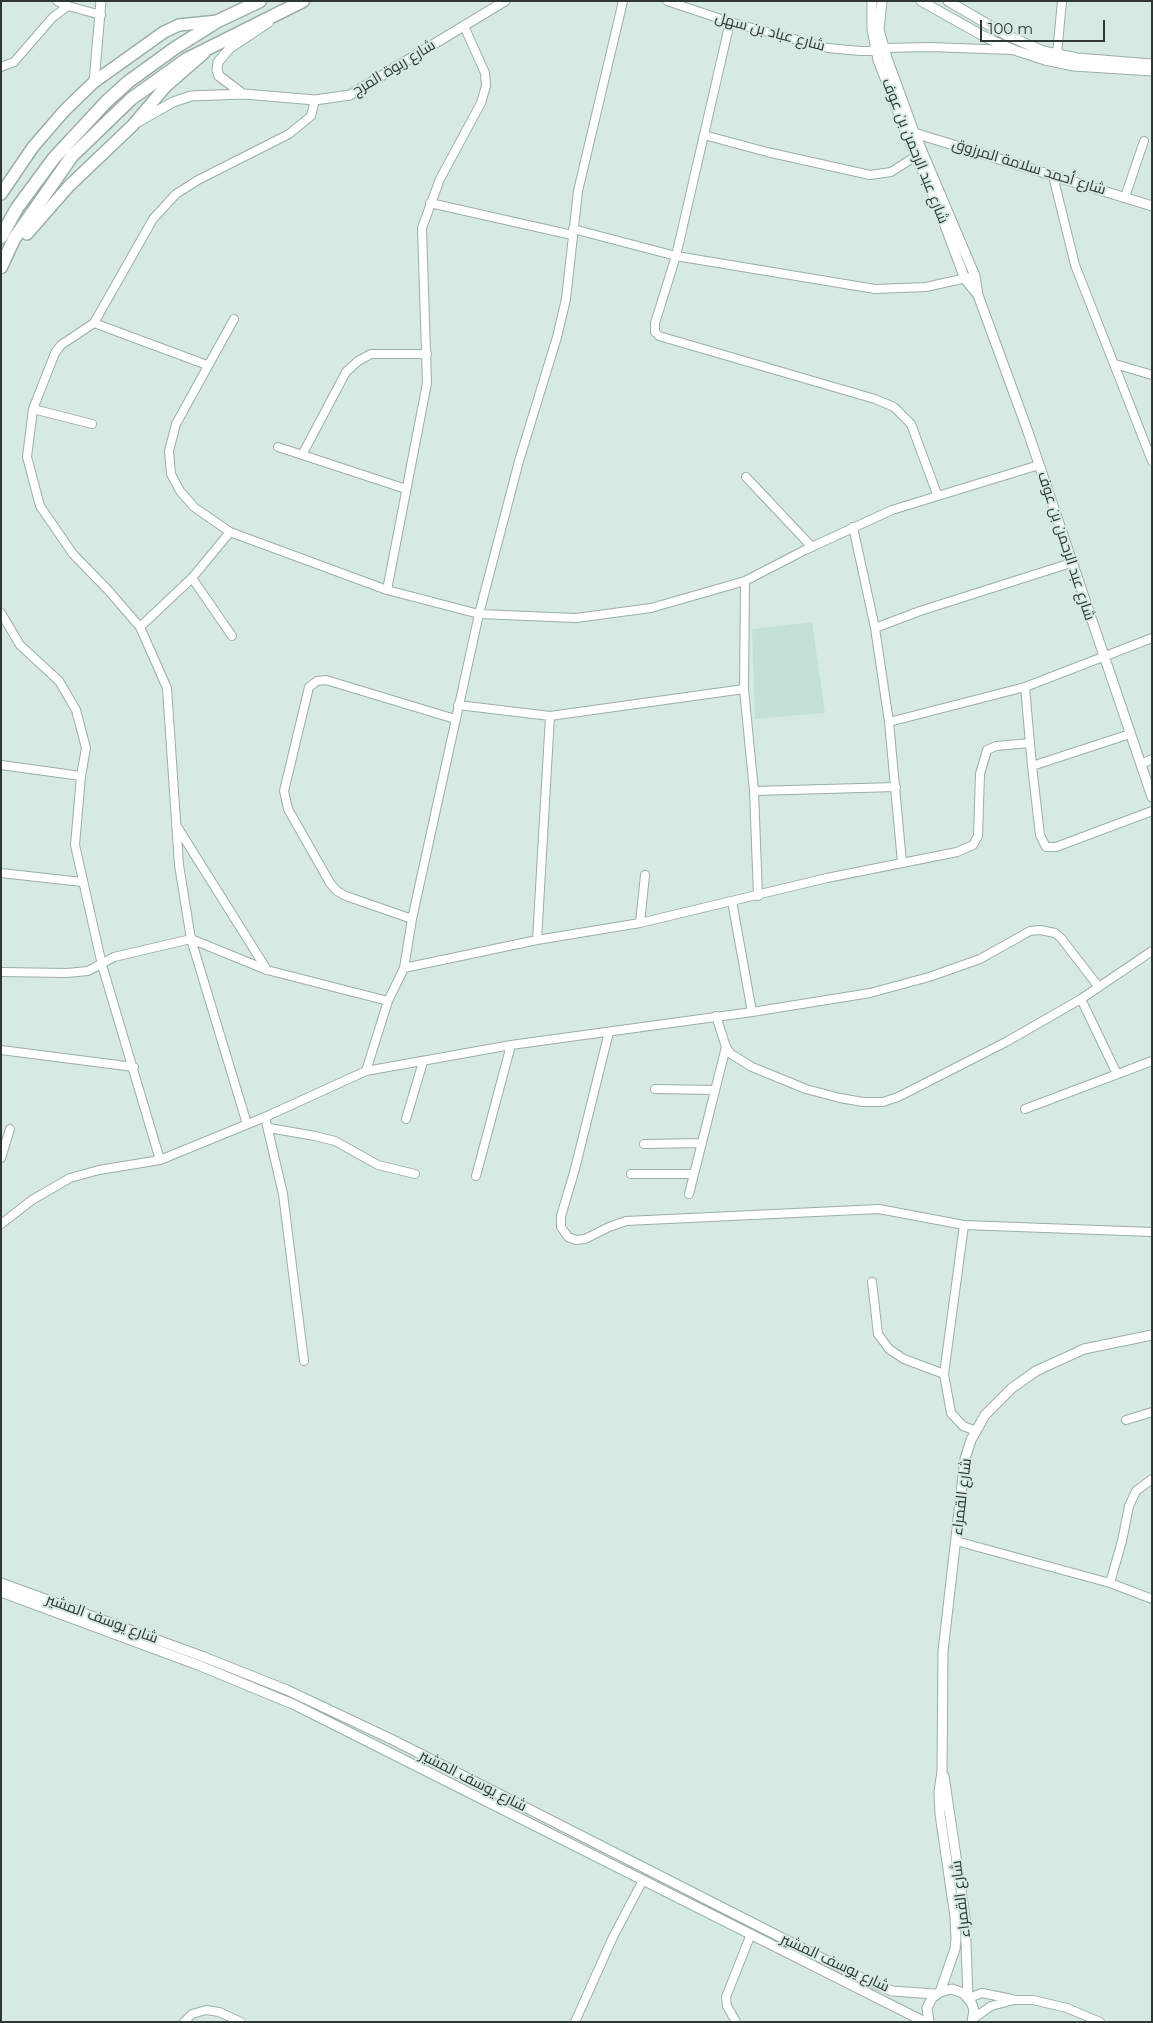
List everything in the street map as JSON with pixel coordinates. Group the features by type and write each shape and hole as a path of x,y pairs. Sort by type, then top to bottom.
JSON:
{"highway":[{"path":"1,236 17,208 54,158 106,102 152,64 218,22 260,1"},
{"path":"1,267 25,223 72,156 131,99 180,63 303,1"}],"main road":[{"path":"1,194 33,147 65,110 94,82 164,32 179,25 218,22"},
{"path":"27,234 69,186 133,125 166,86 211,47"}],"street":[{"path":"57,1 68,6 101,14"},
{"path":"94,82 102,1"},
{"name":"شارع ربوة المرج","path":"133,125 172,102 191,96 244,94 315,100 350,95 505,1"},
{"path":"366,1071 388,1001 404,968 412,919 479,614 519,461 566,299 578,191 623,1"},
{"name":"شارع عباد بن سهل","path":"667,1 730,22 828,48 860,52 879,49 930,47 1014,50"},
{"name":"شارع عبد الرحمن بن عوف","path":"872,1 872,29 879,49 910,133 975,276 978,295 1039,465 1152,797"},
{"name":"شارع عبد الرحمن بن عوف","path":"879,49 879,22 882,1"},
{"path":"921,1 987,38 1014,50 1074,66 1152,71"},
{"path":"948,1 1006,35 1057,54 1152,64"},
{"path":"1057,54 1062,1"},
{"path":"1,67 14,62 53,17 68,6"},
{"path":"244,94 220,76 217,70 218,62 230,48 282,12"},
{"path":"730,22 676,256 655,323 655,332 658,336 875,399 894,407 911,424 938,494"},
{"path":"387,590 406,489 422,418 427,383 422,228 440,179 481,103 486,86 485,73 464,26"},
{"path":"247,1124 191,939 179,865 167,688 140,627 73,554 40,506 27,457 33,409 55,353 60,345 94,323 153,219 176,194 198,180 287,135 312,116 315,100"},
{"name":"شارع عبد الرحمن بن عوف","path":"910,133 916,156 938,204 964,279 978,295"},
{"name":"شارع أحمد سلامة المرزوق","path":"910,133 1152,206"},
{"path":"704,135 767,152 870,175 891,172 916,156"},
{"path":"1125,197 1144,140"},
{"path":"1053,176 1075,265 1152,461"},
{"path":"430,203 572,232 676,256 875,289 926,287 975,276"},
{"path":"234,319 176,424 169,451 171,474 180,491 194,507 230,532 387,590 479,614 576,618 651,608 745,581 812,546 892,510 938,494 1039,465"},
{"path":"94,323 207,366"},
{"path":"302,455 346,372 358,361 371,354 427,354"},
{"path":"1115,364 1152,375"},
{"path":"33,409 92,424"},
{"path":"278,447 406,489"},
{"path":"746,478 812,546"},
{"path":"853,527 876,628 896,787 902,862"},
{"path":"140,627 192,578 230,532"},
{"path":"876,628 920,611 1071,563"},
{"path":"192,578 232,636"},
{"path":"745,581 744,689 754,791 758,896"},
{"path":"1,613 20,645 59,681 76,710 86,748 81,776 75,845 102,965 134,1067 160,1160"},
{"path":"888,722 1025,687 1152,638"},
{"path":"412,919 346,896 330,883 288,809 284,790 309,687 317,681 326,680 455,719"},
{"path":"1025,687 1040,835 1046,848 1056,847 1152,811"},
{"path":"458,705 550,716 744,689"},
{"path":"536,940 550,716"},
{"path":"1032,766 1130,734"},
{"path":"404,968 536,940 640,923 902,862 957,852 973,845 978,836 980,774 987,750 996,746 1030,743"},
{"path":"1141,764 1152,759"},
{"path":"1,765 81,776"},
{"path":"754,791 896,787"},
{"path":"176,824 266,970"},
{"path":"1,873 82,882"},
{"path":"640,923 645,875"},
{"path":"732,901 752,1012"},
{"path":"1,1224 32,1200 70,1178 99,1170 160,1160 265,1117 366,1071 511,1045 752,1012 900,986 980,959 1030,931 1040,930 1055,934 1061,938 1098,986"},
{"path":"1,972 67,973 88,971 114,957 191,939 266,970 388,1001"},
{"path":"716,1016 726,1047 731,1054 752,1067 806,1089 863,1102 883,1102 898,1097 1006,1042 1081,999 1152,951"},
{"path":"1081,999 1117,1074"},
{"path":"609,1032 575,1169 561,1216 561,1227 568,1237 576,1240 585,1239 626,1221 879,1209 964,1225 1152,1232"},
{"path":"476,1176 511,1045"},
{"path":"689,1194 726,1047"},
{"path":"1,1050 134,1067"},
{"path":"1026,1109 1152,1061"},
{"path":"406,1119 423,1062"},
{"path":"655,1089 715,1090"},
{"path":"265,1117 269,1128 282,1194 304,1361"},
{"path":"269,1128 335,1141 378,1164 415,1174"},
{"path":"1,1158 10,1129"},
{"path":"644,1144 702,1143"},
{"path":"631,1174 694,1174"},
{"path":"964,1225 944,1374 951,1413 955,1420 963,1426 976,1431"},
{"path":"872,1282 878,1334 888,1348 904,1360 944,1374"},
{"name":"شارع القمراء","path":"929,2022 927,2008 938,1993 953,1955 956,1939 955,1917 940,1814 940,1792 942,1771 943,1651 962,1471 976,1431 985,1415 1012,1388 1046,1365 1084,1349 1152,1335"},
{"path":"1126,1420 1152,1412"},
{"path":"1110,1583 1122,1541 1129,1506 1136,1491 1152,1480"},
{"path":"956,1541 1110,1583 1152,1599"},
{"name":"شارع يوسف المشير","path":"1,1583 195,1653 287,1690 393,1740 855,1975 892,1991 938,1993 952,1989 968,1998"},
{"name":"شارع يوسف المشير","path":"1,1592 198,1665 295,1705 925,2022"},
{"name":"شارع القمراء","path":"942,1771 949,1799 965,1917 968,1998 974,2010 972,2020"},
{"path":"575,2022 614,1937 643,1880"},
{"path":"736,2022 727,2006 726,1996 750,1934"},
{"path":"968,1998 982,1992 1014,2000 1045,2002 1074,2010 1100,2022"},
{"path":"972,2020 991,2006 1014,2000"},
{"path":"184,2022 192,2014 206,2010 219,2012 241,2022"}],"shaded area":[{"path":"812,622 825,713 755,719 752,629"}]}
